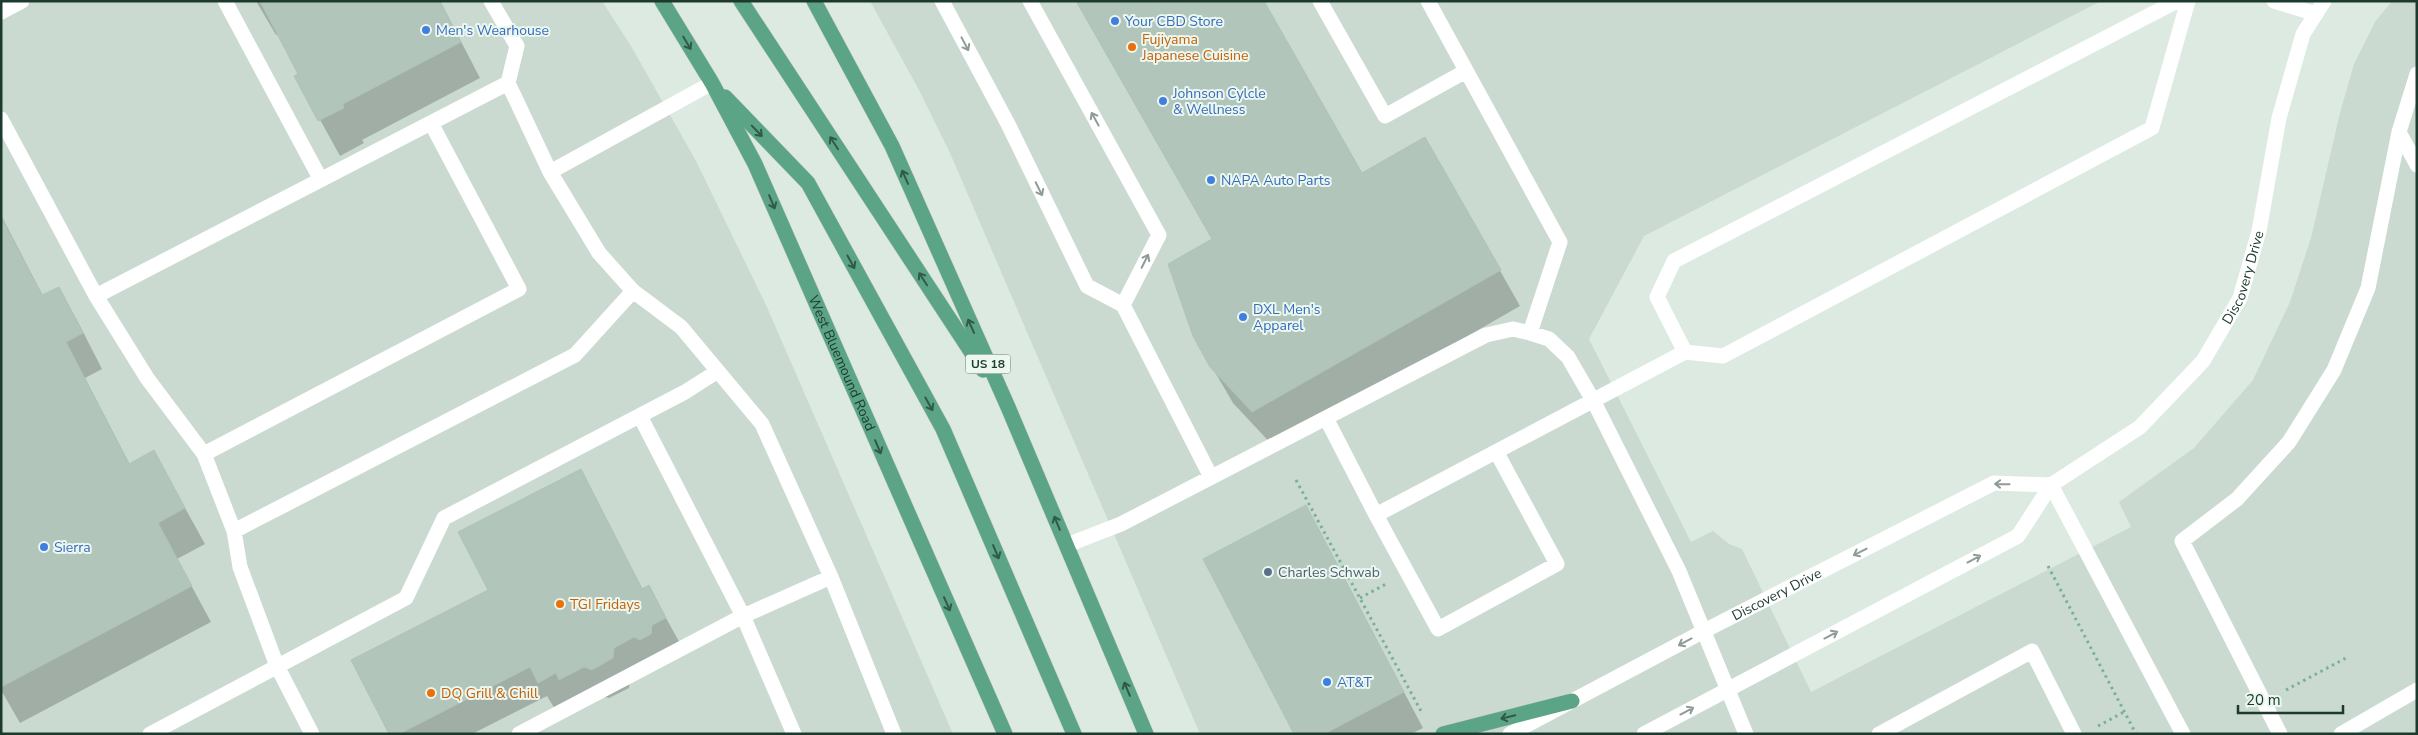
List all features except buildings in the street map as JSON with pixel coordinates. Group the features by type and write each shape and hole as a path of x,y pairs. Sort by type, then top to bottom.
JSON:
{"main road":[{"name":"West Bluemound Road","path":"662,1 712,83 755,164 1004,734"},
{"path":"741,1 1008,407"},
{"name":"US 18","path":"814,1 892,146 1008,407 1146,734"},
{"path":"712,83 808,183 943,429 1074,734"},
{"path":"1443,734 1572,701"}],"street":[{"path":"1,12 22,1"},
{"path":"225,1 321,180"},
{"path":"491,1 518,46 508,83 550,172 599,253 633,290 681,327 762,424 831,577 894,734"},
{"path":"942,1 1008,124 1087,286 1123,305 1211,477"},
{"path":"1030,1 1159,235 1123,305"},
{"path":"1320,1 1385,116 1466,71"},
{"path":"1428,1 1560,242 1530,333"},
{"path":"1685,352 1658,297 1674,261 2177,1"},
{"path":"1376,515 1594,402 1685,352 1723,356 2152,128 2188,1"},
{"path":"2274,1 2320,8"},
{"name":"Discovery Drive","path":"1644,734 2018,536 2051,485 2140,427 2202,361 2240,298 2259,231 2279,118 2303,34 2320,8"},
{"path":"2280,734 2182,541 2237,499 2289,442 2334,370 2368,288 2400,132 2417,74"},
{"path":"96,296 508,83"},
{"path":"550,172 712,83"},
{"path":"1,119 96,296 147,378 204,454 234,531 240,567 277,666 312,734"},
{"path":"204,454 519,289 431,123"},
{"path":"2400,132 2417,165"},
{"path":"234,531 575,355 633,290"},
{"path":"1067,545 1121,524 1486,335 1513,330 1530,333 1549,339 1568,357 1594,402 1679,571 1746,734"},
{"path":"150,734 406,598 444,518 685,392 718,371"},
{"path":"640,416 743,616 794,734"},
{"path":"1326,418 1438,629 1557,564 1497,453"},
{"name":"Discovery Drive","path":"1510,734 1704,631 1994,483 2051,485"},
{"path":"2051,485 2183,734"},
{"path":"519,734 743,616 831,577"},
{"path":"1879,734 2032,651 2074,734"},
{"path":"2341,734 2417,690"}],"path":[{"path":"1296,480 1422,713"},
{"path":"2048,566 2136,734"},
{"path":"2264,702 2346,658"},
{"path":"2093,730 2124,712"}],"shaded area":[{"path":"1,1 602,1 631,46 696,161 766,305 953,734 1,734"},
{"path":"870,1 2101,1 1644,236 1589,339 1691,542 1713,531 1729,544 1742,549 1811,692 2131,527 2119,502 2194,448 2253,380 2290,302 2311,238 2340,113 2354,64 2375,22 2392,1 2417,1 2417,734 1200,734 950,153 919,90"}],"place":[{"name":"Your CBD Store","path":"1115,21"},
{"name":"Men's Wearhouse","path":"426,30"},
{"name":"Fujiyama Japanese Cuisine","path":"1132,47"},
{"name":"Johnson Cylcle & Wellness","path":"1163,101"},
{"name":"NAPA Auto Parts","path":"1211,180"},
{"name":"DXL Men's Apparel","path":"1243,317"},
{"name":"Sierra","path":"44,547"},
{"name":"Charles Schwab","path":"1268,572"},
{"name":"TGI Fridays","path":"560,604"},
{"name":"AT&T","path":"1327,682"},
{"name":"DQ Grill & Chill","path":"431,693"}]}
